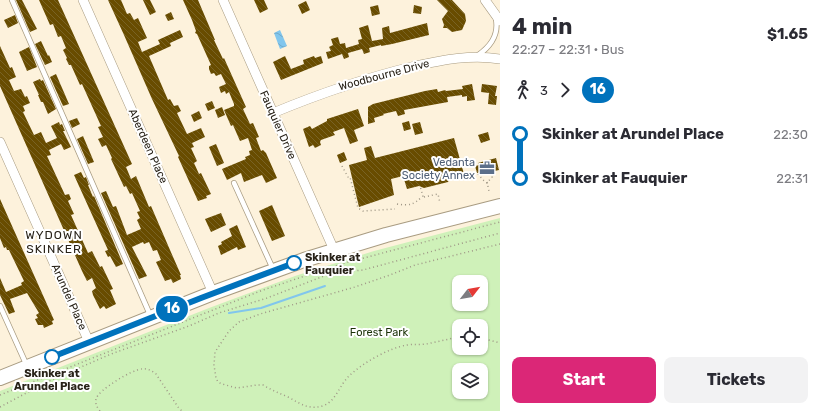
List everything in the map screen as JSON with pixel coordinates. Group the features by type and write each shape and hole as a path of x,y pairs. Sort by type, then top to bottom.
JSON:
{"main road":[{"path":"0,378 213,293 334,250 500,206"}],"street":[{"name":"Aberdeen Place","path":"83,0 213,293"},
{"name":"Fauquier Drive","path":"223,0 334,250"},
{"path":"485,0 498,18"},
{"name":"Woodbourne Drive","path":"273,113 359,80 424,64 476,56 500,58"},
{"name":"Arundel Place","path":"0,142 89,342"}],"lane":[{"path":"12,0 151,317"},
{"path":"476,56 490,45 495,36 498,18"},
{"path":"234,183 273,271"},
{"path":"0,306 27,367"}],"path":[{"path":"342,166 348,177 350,177 358,208 363,210 395,209"},
{"path":"487,182 491,179 490,172"},
{"path":"478,174 487,182 489,191"},
{"path":"420,186 422,197"},
{"path":"397,204 407,206 422,197 438,194 440,203"},
{"path":"0,395 263,290 341,264 500,222"},
{"path":"0,407 42,385 111,354 324,276 363,270 500,233"},
{"path":"452,338 408,345 385,353 356,370 348,377 340,386 333,399 325,405 314,407 302,405 263,385 237,388 222,384 218,382 216,378 214,365 215,352 224,338 233,327 245,320 266,312 355,287 415,265 500,244"},
{"path":"488,340 500,343"},
{"path":"100,411 96,405 96,400 102,390 136,370 143,368 156,374 182,411"}],"green space":[{"name":"Forest Park","path":"500,218 500,411 0,411 0,391 209,308 295,276 374,251"}],"water":[{"path":"280,30 287,46 280,49 274,33"}],"building":[{"path":"16,0 22,0 37,29 30,32"},
{"path":"39,0 58,0 132,164 126,167 131,179 136,176 149,207 151,206 181,275 181,279 173,283 171,279 165,281 156,262 161,260 157,250 153,251 149,242 144,244 143,242 132,247 147,276 139,279 101,193 106,191 113,207 116,206 127,235 141,229 137,220 140,218 137,212 140,211 132,193 130,194 126,186 124,187 106,145 102,147 98,139 103,137 98,127 101,126 82,84 80,85 71,65 69,65 66,59 67,58 63,50 66,48 61,36 58,37 53,24 50,25"},
{"path":"108,0 121,0 127,14 130,13 134,20 138,18 147,38 138,42 142,52 160,44 158,40 180,30 183,37 170,43 171,46 149,56 168,100 170,99 174,106 178,105 181,111 177,113 187,134 201,128 205,137 192,143 194,147 191,148 197,161 194,163 199,174 201,173 211,194 206,196 207,198 198,201"},
{"path":"143,0 150,0 156,12 150,15"},
{"path":"183,0 198,0 214,40 223,59 224,58 246,107 243,109 250,124 253,123 259,137 256,138 261,151 263,150 266,153 277,178 266,183 262,175 244,182 241,173 227,180 222,169 246,159 245,157 250,155 249,151 252,150 248,138 240,141 233,125 231,126 224,110 234,106 234,104 229,92 226,94 225,91 221,93 219,87 226,84 221,74 216,76 214,73 211,74 209,66 211,65 197,34 195,33 196,31 192,20"},
{"path":"254,0 264,0 268,9 260,13"},
{"path":"437,0 452,0 465,14 466,21 462,30 452,32 447,28 443,28 444,25 442,19 448,11"},
{"path":"306,1 310,10 302,14 298,5"},
{"path":"378,5 380,14 372,16 370,7"},
{"path":"414,5 422,7 421,14 413,13"},
{"path":"171,12 174,19 168,21 165,15"},
{"path":"15,15 18,23 8,28 4,20"},
{"path":"427,23 429,35 369,48 370,52 364,54 362,49 348,53 349,57 344,59 342,54 328,59 326,52 331,51 329,47 333,45 331,39 338,37 340,44 345,43 346,48 359,44 358,40 362,39 359,28 368,25 372,41 383,39 382,28 389,26 390,33"},
{"path":"41,41 52,62 45,65 35,44"},
{"path":"0,46 10,68 12,67 16,77 9,80 14,91 21,89 25,97 27,96 30,103 23,106 25,111 23,112 34,135 41,132 46,143 57,138 51,126 59,122 60,125 62,124 65,131 63,131 71,147 64,150 61,144 49,150 51,155 47,156 65,195 69,194 71,199 68,201 74,214 71,215 88,253 92,251 100,267 102,266 113,289 110,290 116,304 106,309 104,306 100,309 93,295 92,291 96,288 92,278 87,281 82,271 0,86"},
{"path":"29,47 37,67 27,71 19,52"},
{"path":"285,56 291,69 304,64 303,60 314,56 315,58 321,56 323,63 281,80 273,62"},
{"path":"56,74 69,104 63,106 50,77"},
{"path":"40,79 41,81 43,80 56,109 48,114 43,102 41,102 33,82"},
{"path":"472,84 475,100 467,101 467,96 462,97 462,95 447,97 448,102 404,110 405,114 398,116 396,111 383,114 384,115 374,118 375,122 368,124 368,107 373,104 437,89 438,92 463,89 462,86"},
{"path":"482,84 497,86 495,96 497,96 496,105 488,104 489,93 481,92"},
{"path":"212,101 215,108 208,111 205,104"},
{"path":"222,107 225,115 218,118 215,110"},
{"path":"358,109 364,126 354,130 358,141 350,144 344,128 333,132 335,135 321,140 321,145 315,148 313,145 309,147 303,129 310,126 312,129 327,121 327,119"},
{"path":"199,111 202,118 194,122 191,115"},
{"path":"77,118 80,124 72,128 69,121"},
{"path":"409,121 411,129 404,131 402,123"},
{"path":"420,122 423,133 415,135 412,124"},
{"path":"488,132 490,140 481,143 478,135"},
{"path":"83,136 94,162 88,164 77,139"},
{"path":"454,138 464,174 450,178 448,182 424,188 419,186 407,189 403,176 391,179 394,195 359,207 349,165 367,160 364,148 371,146 375,158"},
{"path":"216,144 224,163 217,166 209,147"},
{"path":"344,152 347,160 340,163 337,155"},
{"name":"Vedanta Society Annex","path":"496,158 499,170 481,174 481,172 477,173 475,166 479,165 478,163"},
{"path":"81,172 84,178 86,177 93,197 94,196 123,264 116,267 110,256 108,257 105,251 108,250 74,175"},
{"path":"0,199 54,320 52,321 53,324 44,328 43,325 38,325 35,319 38,318 36,315 39,313 27,293 10,299 15,312 9,314 0,295 0,278 6,292 22,285 21,283 24,281 9,250 7,250 6,247 4,248 0,238"},
{"path":"272,205 285,236 272,241 259,211"},
{"path":"221,213 226,225 211,232 205,219"},
{"path":"237,225 246,247 238,250 237,247 221,255 218,246 222,244 221,242 232,236 229,229"}],"waterway":[{"path":"229,313 261,308 325,286"}],"bus line":[{"name":"16","path":"52,357 151,317 294,263"}],"place":[{"name":"Vedanta Society Annex","path":"487,168"},
{"name":"Skinker at Fauquier","path":"294,263"},
{"name":"Skinker at Arundel Place","path":"52,357"}],"district":[{"name":"WYDOWN SKINKER","path":"54,242"}]}
